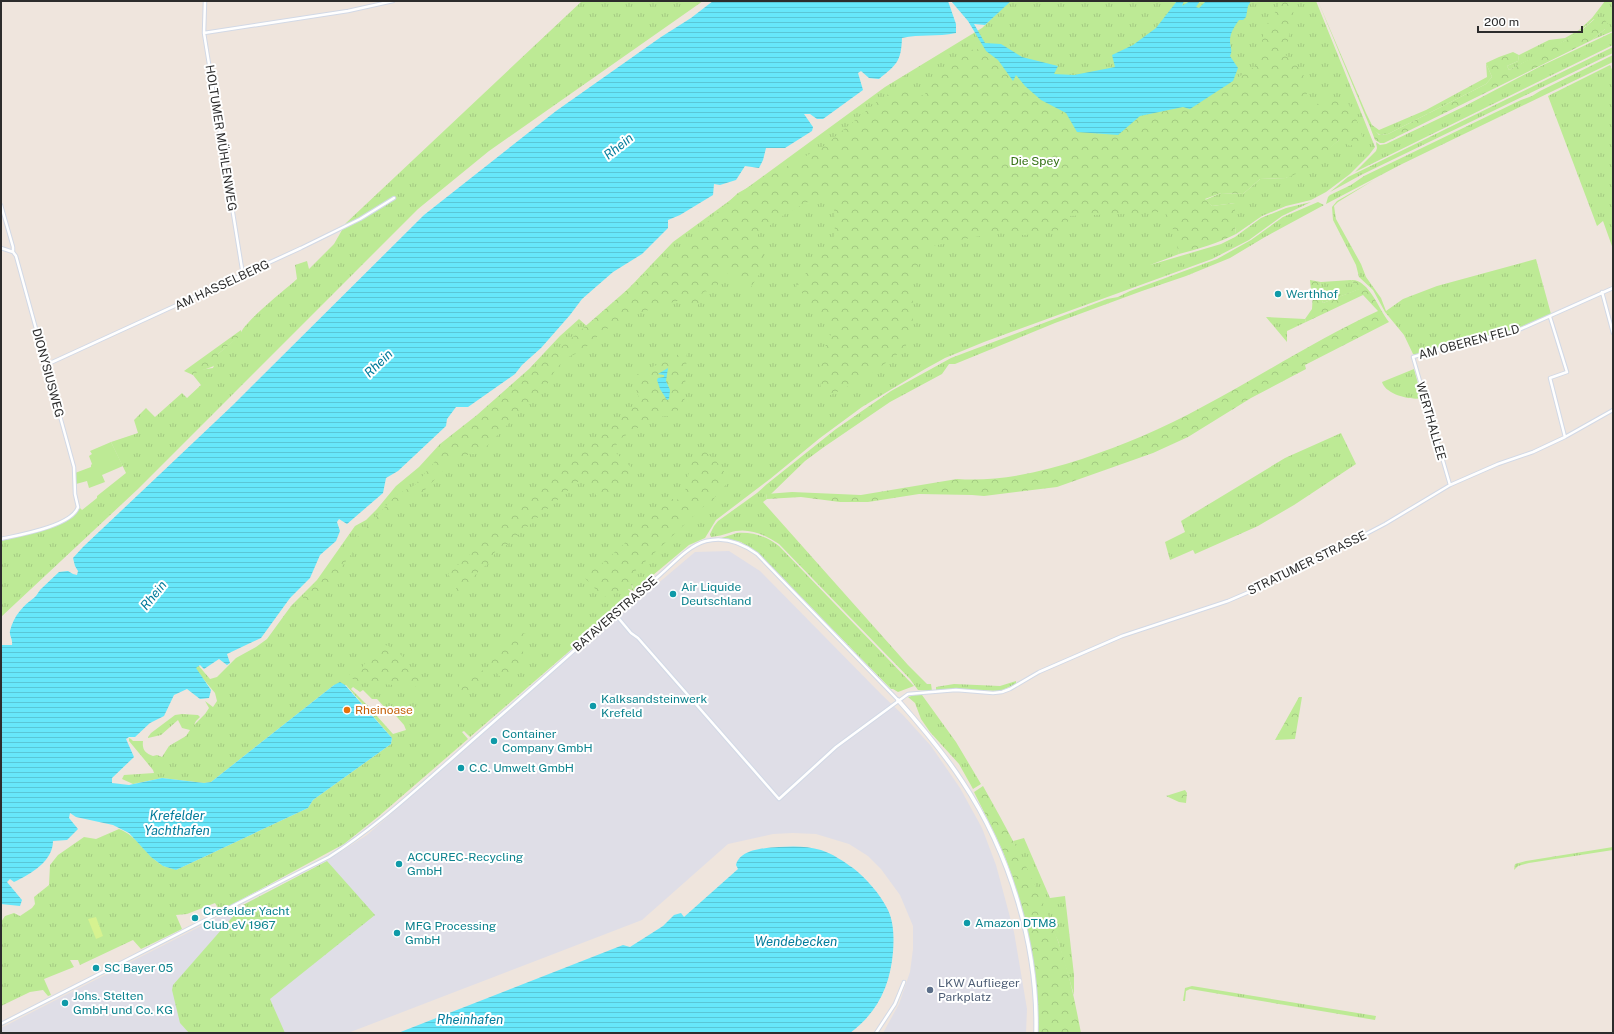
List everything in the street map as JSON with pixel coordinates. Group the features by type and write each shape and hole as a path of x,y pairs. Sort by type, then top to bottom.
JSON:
{"street":[{"name":"HOLTUMER MÜHLENWEG","path":"205,1 204,33 243,275"},
{"path":"204,33 348,11 393,1"},
{"name":"AM HASSELBERG","path":"46,365 340,229 394,198"},
{"name":"DIONYSIUSWEG","path":"1,205 74,467 78,508 54,526 1,539"},
{"path":"1,248 13,252"},
{"name":"AM OBEREN FELD","path":"1413,357 1461,343 1514,332 1613,288"},
{"path":"1602,292 1613,333"},
{"path":"1550,317 1567,372 1550,378 1565,437"},
{"name":"WERTHALLEE","path":"1413,357 1450,484"},
{"name":"STRATUMER STRASSE","path":"615,614 631,633 638,638 779,799 836,747 898,700 912,692 928,693 968,690 993,693 1010,689 1039,672 1122,636 1228,601 1284,577 1384,524 1450,484 1498,464 1533,452 1565,437 1613,410"},
{"name":"BATAVERSTRASSE","path":"1,1024 322,861 360,836 472,741 615,614 694,547 714,540 732,541 750,549 757,554 898,700 924,729 963,782 978,806 1001,855 1015,895 1028,944 1034,982 1036,1033"},
{"path":"876,1033 895,1004 904,982"}],"shaded area":[{"path":"729,551 760,571 903,715 931,746 960,788 982,828 996,865 1014,932 1027,1009 1026,1033 883,1033 899,1004 910,972 913,949 913,926 900,895 881,869 868,856 849,844 816,834 793,833 773,834 728,844 642,920 348,1033 1,1033 1,1028 317,867 367,835 614,618 623,613 695,552"}],"green space":[{"path":"582,1 703,1 489,151 418,209 138,489 1,617 1,541 54,527 80,508 82,510 126,473 111,442 138,433 134,420 146,408 155,417 182,393 187,398 201,385 193,375 199,370 213,368 218,354 240,335 248,323 256,315 297,279 295,265 307,261 309,269 334,244 346,223"},
{"name":"Die Spey","path":"1010,1 1316,1 1375,147 1350,174 1326,192 1311,200 1286,206 1262,216 1236,234 1235,203 1212,206 1205,200 1221,193 1243,194 1260,179 1286,178 1339,140 1359,129 1173,197 1179,254 1150,265 1221,244 1235,237 1261,218 1286,208 1311,202 1282,216 1249,240 1212,259 984,342 945,358 862,407 716,520 705,538 689,545 634,591 632,585 628,589 632,593 599,621 597,627 470,737 464,731 462,732 468,739 379,816 344,844 220,911 215,903 187,914 176,915 182,929 141,949 133,940 80,965 78,960 70,960 74,967 44,979 51,995 48,996 43,990 30,992 1,1006 1,922 5,916 14,913 20,916 32,908 35,904 34,897 49,885 50,865 58,855 84,837 96,839 119,829 131,836 156,861 164,866 176,870 308,808 313,800 391,744 392,738 346,685 334,685 211,782 204,783 162,778 133,784 122,779 124,775 154,773 129,741 129,738 133,741 143,741 143,747 148,754 162,757 169,746 186,736 190,730 182,728 178,720 161,735 148,738 151,733 175,715 198,715 200,717 194,725 209,708 205,701 213,707 217,701 215,693 195,669 194,665 198,665 210,679 217,677 236,658 267,639 291,606 317,580 355,526 366,520 396,486 419,467 440,444 477,415 529,369 560,336 579,319 590,329 673,242 885,87 982,28","holes":["353,687 360,692 363,690 372,699 377,699 389,712 390,709 404,725 406,730 393,734 351,689"]},
{"name":"Die Spey","path":"1278,1 1294,1 1293,18 1285,54 1303,72 1309,106 1345,97 1358,123 1363,140 1350,146 1339,140 1306,170 1286,178 1260,179 1243,194 1221,193 1205,199 1212,206 1235,203 1236,234 1208,246 1179,254 1171,222 1165,212 1069,216 1067,229 1025,235 994,233 923,248 920,262 905,284 913,302 914,331 905,347 889,361 866,376 823,398 820,382 820,357 831,334 830,320 815,308 796,286 835,235 834,206 823,194 785,214 757,235 766,264 749,290 722,269 717,289 703,292 699,303 693,311 680,300 633,315 622,326 605,329 581,352 570,356 562,362 548,383 484,449 475,454 470,454 452,461 422,493 396,505 371,529 343,565 334,582 317,593 305,608 303,596 396,495 415,485 442,453 474,423 658,263 690,242 711,218 738,193 824,146 878,101 899,87 912,96 924,95 943,71 959,56 968,51 977,49 990,53 1005,68 1013,80 1016,75 1025,86 1041,100 1066,113 1077,132 1118,135 1140,116 1183,107 1190,109 1257,65 1265,27 1278,8"},
{"path":"1318,1 1366,113 1372,125 1379,130 1426,110 1487,77 1486,63 1492,77 1486,84 1388,134 1380,135 1370,127"},
{"path":"1605,1 1613,1 1613,31 1592,40 1605,29 1594,19 1575,35 1509,70 1507,66 1518,61 1519,55 1549,40 1565,38 1579,30 1592,18"},
{"path":"1597,17 1604,19 1608,24 1605,29 1592,40 1384,143 1380,143 1375,140 1370,127 1373,128 1379,135 1388,134 1486,84 1492,77 1486,63 1513,52 1519,55 1518,61 1507,66 1509,70 1566,40 1583,29"},
{"path":"1613,32 1613,45 1355,172 1376,151 1376,142 1380,145 1386,144 1463,107 1539,67"},
{"path":"1613,47 1613,53 1361,175 1330,192 1348,177"},
{"path":"1613,55 1613,62 1400,165 1326,204 1330,195 1351,185 1364,176 1532,96"},
{"path":"1610,65 1613,72 1613,249 1603,221 1597,226 1548,96"},
{"path":"1374,180 1334,206 1336,219 1361,264 1366,277 1381,298 1386,311 1403,299 1437,286 1536,259 1551,314 1514,330 1460,342 1416,355 1413,354 1404,335 1385,312 1373,290 1359,277 1356,265 1333,220 1332,207 1337,201"},
{"path":"1318,202 1324,205 1230,258 1186,276 1055,323 955,364 949,364 942,374 890,402 824,447 805,461 771,494 766,494 767,499 763,502 908,665 927,684 931,684 932,691 918,690 910,679 779,544 756,532 742,530 711,537 710,534 718,521 757,493 836,429 891,391 951,358 1217,259 1251,240 1283,217"},
{"path":"1310,280 1321,282 1319,293 1323,303 1359,289 1351,280 1363,284 1373,296 1389,322 1305,365 1306,369 1251,398 1188,437 1153,453 1057,487 984,496 919,494 868,502 840,502 801,497 767,499 766,494 792,492 861,495 957,479 989,479 1020,475 1067,464 1128,442 1188,415 1333,333 1378,311 1363,295 1306,322 1305,319 1312,309 1313,292 1311,290"},
{"path":"1351,280 1360,289 1323,303 1319,293 1321,282"},
{"path":"1266,317 1305,319 1306,322 1287,331 1287,342"},
{"path":"241,330 241,335 218,354 219,362 216,365 199,371 193,375 184,371"},
{"path":"687,350 684,407 668,416 655,417 620,439 615,447 615,452 633,469 613,490 601,499 598,498 586,480 582,478 507,545 496,549 489,563 480,570 457,594 456,587 448,574 633,407 639,398 632,377","holes":["668,368 666,381 671,394 669,399 667,399 660,389 657,380 664,377 664,375 659,374"]},
{"path":"1414,369 1422,398 1417,399 1399,396 1388,390 1382,382"},
{"path":"1341,433 1356,464 1294,505 1258,526 1195,554 1193,550 1170,560 1165,542 1185,532 1181,521 1285,458"},
{"path":"111,442 123,466 102,475 105,482 89,488 87,481 76,484 75,473 91,467 92,464 89,456 92,454 90,451"},
{"path":"704,451 722,468 728,482 715,496 712,502 705,505 628,578 634,591 626,588 607,597 601,595 584,577 585,574 599,566 625,543 637,524 667,498 677,500 685,492 690,466 696,455"},
{"path":"737,533 759,535 779,546 914,686 898,692 891,689 760,555 741,542 721,538"},
{"path":"518,632 526,634 527,639 524,644 518,644 530,662 505,682 486,661 496,649"},
{"path":"387,645 401,655 421,680 413,690 410,690 407,686 356,681 348,676 354,670 361,669 371,655"},
{"path":"478,668 485,672 485,679 477,689 466,696 459,693 459,684 467,674"},
{"path":"1016,681 1016,684 1000,691 952,689 936,691 936,687 954,684 1000,686"},
{"path":"922,695 956,742 981,784 973,789 959,764 930,732 921,719 915,703 908,697"},
{"path":"1299,697 1302,697 1295,739 1275,740"},
{"path":"983,786 1024,862 1050,921 1069,975 1081,1033 1038,1033 1036,987 1024,918 1003,852 974,792"},
{"path":"1185,790 1187,793 1186,803 1179,802 1166,796"},
{"path":"1024,838 1050,898 1065,896 1074,975 1074,995 1058,941 1013,841"},
{"path":"1613,847 1613,850 1529,863 1518,866 1514,870 1515,864 1526,861"},
{"path":"327,861 375,915 270,999 285,1033 189,1033 180,1023 172,990 173,985 243,905"},
{"path":"96,917 103,936 96,939 88,919"},
{"path":"1192,986 1376,1016 1375,1020 1190,989 1186,991 1185,1001 1183,1001 1185,988"}],"water":[{"path":"713,1 948,1 956,24 956,33 902,38 899,58 890,70 879,79 869,78 861,71 858,73 863,90 823,119 817,119 810,114 804,114 813,127 812,131 785,148 766,148 759,168 745,166 736,180 720,185 714,184 713,195 680,215 668,220 668,228 642,254 613,272 582,299 541,348 522,365 515,374 468,407 456,407 447,419 446,426 398,471 386,478 383,493 347,524 339,519 337,522 340,531 336,541 320,555 310,578 290,598 261,638 227,654 230,663 227,665 219,659 204,669 200,665 196,668 211,690 209,698 200,699 187,689 174,695 164,716 150,723 135,737 129,737 126,739 134,757 112,778 112,783 129,785 162,778 204,783 211,782 334,685 340,682 345,685 392,738 391,744 313,800 308,808 176,870 163,866 151,857 129,833 113,825 76,817 70,813 69,818 78,829 67,840 53,841 49,855 34,871 14,882 10,879 7,882 22,900 20,906 1,904 1,645 12,645 10,631 14,620 20,611 59,572 68,571 77,575 78,571 73,558 83,547 233,405 424,215 556,111 661,37 691,18"},
{"path":"951,1 1011,1 985,25 974,24 985,43 1001,44 1022,57 1058,66 1054,74 1074,75 1115,67 1112,55 1133,45 1156,28 1177,1 1184,1 1182,6 1190,1 1200,1 1196,7 1199,8 1206,1 1251,1 1248,6 1246,17 1243,20 1239,20 1231,35 1230,56 1238,68 1233,81 1190,109 1183,107 1140,116 1118,135 1077,132 1066,113 1041,100 1025,86 1016,75 1013,81 998,60 986,51 968,21"},
{"path":"668,368 666,381 670,390 669,399 667,400 660,389 657,380 658,378 664,377 664,375 658,374"},
{"name":"Wendebecken","path":"795,846 811,848 821,850 838,858 853,868 868,882 881,898 890,915 893,931 893,952 889,976 881,997 875,1007 860,1025 850,1033 398,1033 623,945 630,947 663,926 674,915 681,913 684,917 738,869 736,865 742,856 754,850"}],"place":[{"name":"Werthhof","path":"1278,294"},
{"name":"Air Liquide Deutschland","path":"673,594"},
{"name":"Kalksandsteinwerk Krefeld","path":"593,706"},
{"name":"Rheinoase","path":"347,710"},
{"name":"Container Company GmbH","path":"494,741"},
{"name":"C.C. Umwelt GmbH","path":"461,768"},
{"name":"ACCUREC-Recycling GmbH","path":"399,864"},
{"name":"Crefelder Yacht Club eV 1967","path":"195,918"},
{"name":"Amazon DTM8","path":"967,923"},
{"name":"MFG Processing GmbH","path":"397,933"},
{"name":"SC Bayer 05","path":"96,968"},
{"name":"LKW Auflieger Parkplatz","path":"930,990"},
{"name":"Johs. Stelten GmbH und Co. KG","path":"65,1003"}],"water label":[{"name":"Rhein","path":"618,146"},
{"name":"Rhein","path":"378,363"},
{"name":"Rhein","path":"153,595"},
{"name":"Krefelder Yachthafen","path":"177,822"},
{"name":"Rheinhafen","path":"470,1019"}]}
